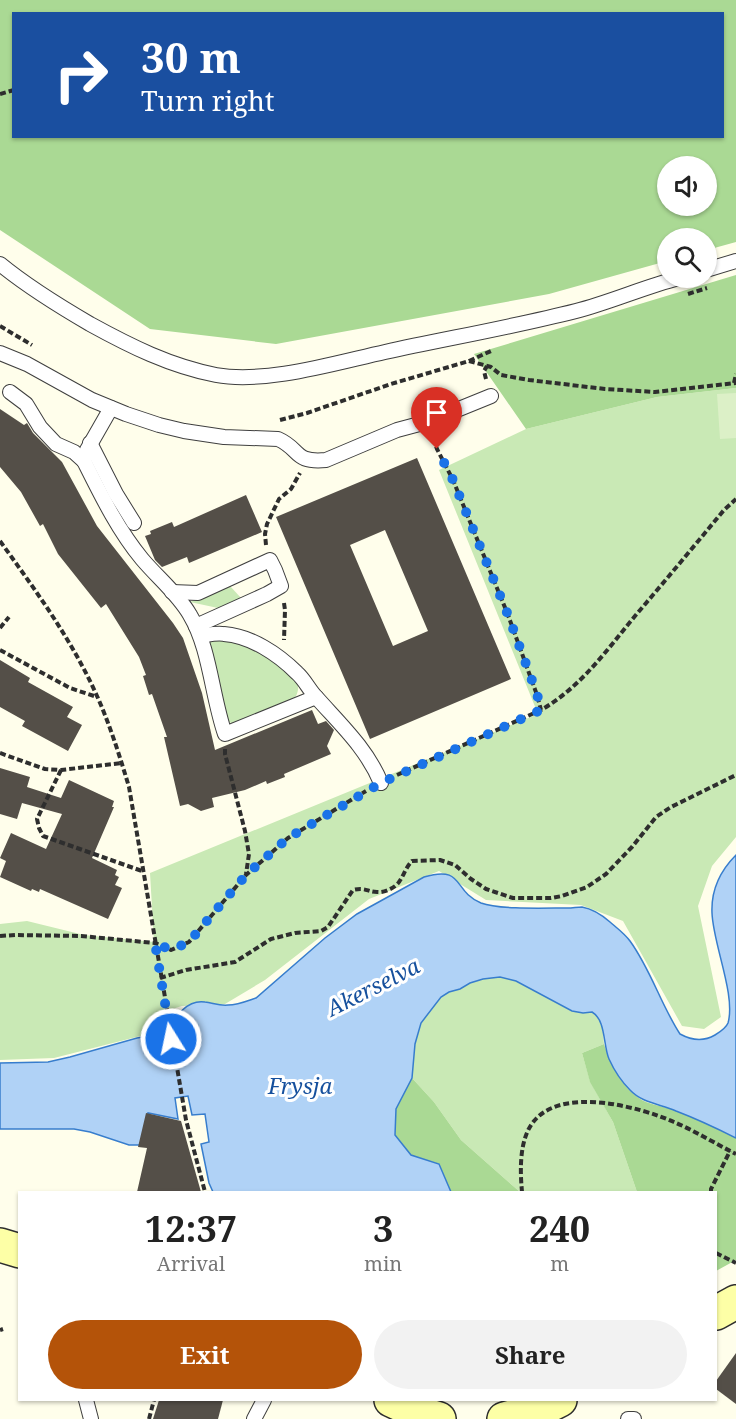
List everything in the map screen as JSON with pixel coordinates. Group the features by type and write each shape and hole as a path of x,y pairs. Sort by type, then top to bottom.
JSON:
{"main road":[{"path":"0,1245 18,1250"},
{"path":"717,1312 736,1302"},
{"path":"393,1401 439,1419"},
{"path":"504,1419 546,1407 558,1401"}],"lane":[{"path":"717,267 736,261"},
{"path":"0,264 57,306 147,354 169,363 218,375 272,375 310,369 513,326 579,310 657,285"},
{"path":"0,353 22,362 92,400 159,425 224,437 278,439 308,460 326,460 397,430 427,422 490,396"},
{"path":"10,392 26,404 40,427 56,444 74,452 84,461 124,536 185,607 202,641 225,734 316,697"},
{"path":"84,461 90,443 111,408"},
{"path":"90,443 134,523"},
{"path":"172,592 198,593 270,560 281,586 196,626"},
{"path":"196,626 206,635 224,633 251,642 281,659 298,674 363,750 381,783"},
{"path":"254,1419 263,1401"},
{"path":"628,1419 633,1419"}],"path":[{"path":"0,326 40,349"},
{"path":"275,421 307,413 391,384 469,361 491,367 501,375 529,380 655,392 735,383 736,374"},
{"path":"437,449 453,480 503,604 541,710"},
{"path":"270,560 266,546 267,524 279,499 291,489 308,460"},
{"path":"0,936 81,936 155,943 171,950 189,942 246,875 288,838 381,783 541,710 571,690 598,662 724,510 736,500"},
{"path":"0,541 73,649 98,697 122,763 129,787 186,1120 205,1191"},
{"path":"281,586 285,610 285,636 281,659"},
{"path":"0,628 9,617"},
{"path":"0,650 70,688 98,697"},
{"path":"225,734 225,754 249,854 246,875"},
{"path":"0,753 45,769 62,770 122,763"},
{"path":"62,770 37,819 44,836 143,871"},
{"path":"160,978 186,970 236,962 271,939 295,933 321,931 328,927 353,890 362,888 378,892 390,889 398,884 408,864 412,861 440,860 455,864 486,889 513,898 551,898 575,892 596,882 606,874 656,818 671,807 736,775"},
{"path":"522,1191 520,1176 523,1148 533,1122 547,1110 570,1103 615,1104 643,1111 674,1122 736,1154"},
{"path":"711,1191 730,1151"},
{"path":"717,1254 736,1263"},
{"path":"148,1419 154,1401"}],"green space":[{"path":"0,0 736,0 736,242 717,247 717,228 657,228 657,264 549,294 276,344 150,329 0,230"},
{"path":"736,275 736,388 657,397 526,429 474,354 693,288 717,288 717,281"},
{"path":"736,388 736,837 712,866 698,906 721,1017 704,1029 682,1026 623,921 581,905 486,900 439,871 369,899 265,980 225,1004 182,1006 159,1013 160,1031 54,1058 0,1060 0,924 27,921 84,935 154,942 150,873 538,714 439,470 526,429 657,397"},
{"path":"736,393 736,438 720,439 717,394"},
{"path":"230,586 241,598 218,608 190,602"},
{"path":"208,639 228,640 241,644 278,665 297,682 296,696 277,707 233,724 226,720"},
{"path":"500,977 516,981 572,1011 592,1012 596,1015 602,1026 604,1044 582,1053 590,1081 613,1122 637,1191 519,1191 461,1140 434,1102 412,1078 415,1044 421,1023 441,997 483,979"},
{"path":"604,1044 619,1078 638,1098 684,1114 736,1138 736,1260 717,1270 717,1191 637,1191 613,1122 590,1082 582,1053"},
{"path":"412,1078 434,1102 461,1140 519,1191 451,1191 439,1164 411,1155 395,1135 396,1109"}],"water":[{"name":"Frysja","path":"736,855 736,1138 699,1120 646,1101 627,1087 611,1063 600,1021 592,1012 572,1011 516,981 500,977 470,983 441,997 421,1023 415,1044 412,1078 396,1109 395,1135 411,1155 439,1164 451,1191 213,1191 201,1144 209,1142 205,1114 192,1115 188,1096 175,1098 178,1119 148,1113 140,1145 129,1145 74,1129 0,1129 0,1063 48,1062 70,1057 166,1032 173,1021 192,1003 232,1005 256,998 325,938 357,914 424,877 437,874 452,877 472,898 481,903 524,908 582,907 604,917 630,941 680,1034 688,1038 706,1039 726,1027 730,1012 727,984 712,913 715,889 725,868"}],"building":[{"path":"0,409 24,425 27,423 33,433 62,462 97,526 183,638 202,693 215,750 312,710 318,724 326,721 334,730 327,746 331,754 284,774 285,777 267,784 266,781 245,790 212,798 214,807 201,811 188,804 180,806 164,737 167,737 152,694 149,695 143,676 146,675 139,657 106,604 101,608 58,554 43,524 40,526 21,492 0,467"},
{"path":"417,458 511,679 370,739 276,517","holes":["385,530 428,631 393,646 350,545"]},
{"path":"246,495 262,532 189,563 187,557 162,567 155,560 145,536 151,534 150,531 172,522 174,527"},
{"path":"0,660 30,678 28,682 73,707 67,717 82,725 68,751 22,726 25,721 0,707"},
{"path":"0,768 30,777 27,787 61,798 69,780 114,801 112,807 114,807 92,858 117,870 115,875 119,877 115,885 122,888 108,919 40,889 39,892 32,889 31,891 0,877 6,861 0,858 11,833 46,849 62,814 22,803 17,819 0,814"},
{"path":"146,1113 181,1121 201,1191 137,1191 147,1148 138,1147"},
{"path":"736,1353 736,1404 717,1390 717,1380"},
{"path":"159,1401 223,1401 218,1419 153,1419"}],"route":[{"path":"171,1039 155,943 171,950 189,942 246,875 274,850 288,838 352,799 381,783 541,710 500,596 453,480 437,449"}],"water label":[{"name":"Akerselva","path":"373,987"}]}
